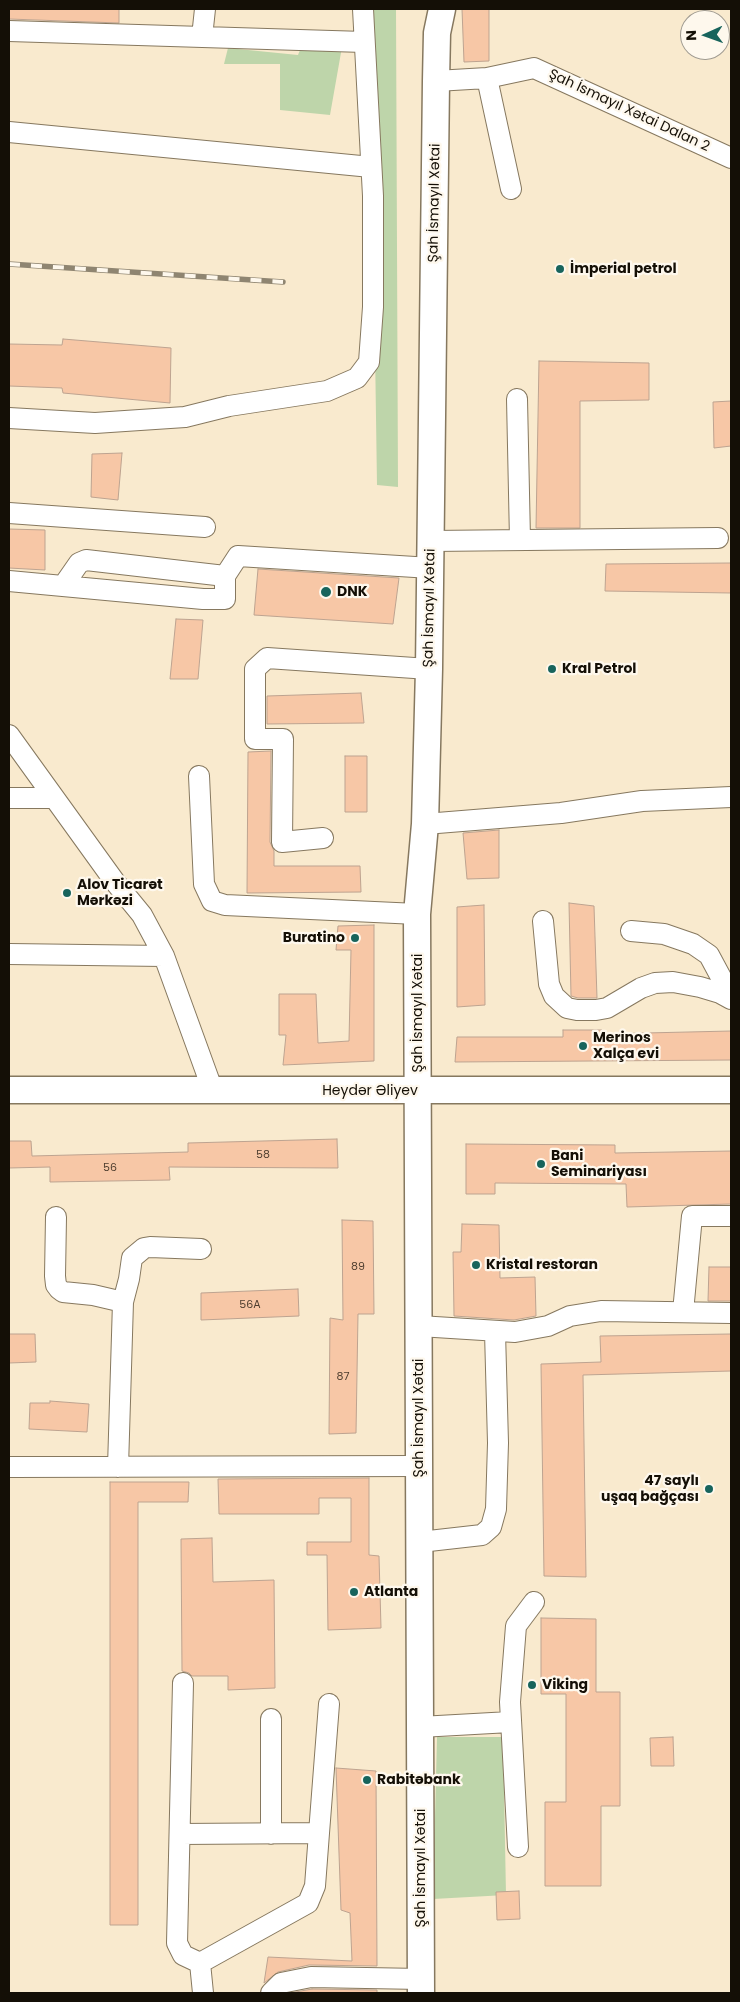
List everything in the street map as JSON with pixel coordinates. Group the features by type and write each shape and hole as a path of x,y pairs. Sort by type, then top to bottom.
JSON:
{"main road":[{"name":"Şah İsmayıl Xətai","path":"421,1986 417,914 425,824 429,670 436,81 439,21 429,9"},
{"name":"Heydər Əliyev","path":"9,1090 731,1090"}],"street":[{"path":"202,37 205,9"},
{"path":"9,418 95,423 185,416 229,406 327,391 357,378 369,362 373,307 373,196 364,42 364,9"},
{"path":"9,31 364,42"},
{"name":"Şah İsmayıl Xətai Dalan 2","path":"436,81 488,78 534,68 731,158"},
{"path":"488,78 511,188"},
{"path":"9,132 371,168"},
{"path":"517,398 520,540"},
{"path":"9,513 205,527"},
{"path":"431,541 718,538"},
{"path":"9,581 203,599 225,599 225,576 238,556 430,568"},
{"path":"63,586 79,563 86,560 225,576"},
{"path":"323,838 282,842 283,739 255,739 255,669 267,658 429,670"},
{"path":"9,735 115,882 142,915 164,956 213,1091"},
{"path":"199,776 204,884 212,901 225,905 417,914"},
{"path":"425,824 561,813 642,801 731,797"},
{"path":"9,798 53,798"},
{"path":"543,921 549,984 554,996 567,1008 596,1010 607,1008 641,988 655,983 673,982 700,987 731,998"},
{"path":"631,931 664,934 693,944 709,955 731,998"},
{"path":"9,954 164,956"},
{"path":"683,1312 692,1216 731,1216"},
{"path":"56,1217 55,1276 56,1285 59,1289 63,1292 93,1295 123,1302"},
{"path":"118,1467 123,1302 132,1258 139,1251 150,1247 201,1249"},
{"path":"419,1326 515,1332 548,1326 570,1316 601,1311 731,1313"},
{"path":"420,1542 482,1535 491,1527 496,1509 498,1443 495,1332"},
{"path":"9,1467 420,1466"},
{"path":"518,1847 510,1702 516,1626 534,1602"},
{"path":"184,1683 178,1943 183,1955 200,1963"},
{"path":"200,1963 308,1902 315,1886 329,1704"},
{"path":"271,1719 271,1834"},
{"path":"420,1727 510,1722"},
{"path":"180,1834 319,1833"},
{"path":"200,1963 203,1993"},
{"path":"271,1993 281,1984 312,1977 421,1986"}],"green space":[{"path":"370,9 396,9 398,487 377,485"},
{"path":"302,45 342,47 330,115 280,110 280,64 224,64 228,48 298,55"},
{"path":"437,1737 503,1737 506,1895 433,1899"}],"building":[{"path":"9,9 119,9 119,23 9,19"},
{"path":"462,9 489,9 489,61 464,62"},
{"path":"63,339 171,348 170,403 63,393 62,388 9,386 9,344 62,345"},
{"path":"539,361 649,363 649,400 580,401 580,528 536,528"},
{"path":"731,401 731,446 714,448 713,402"},
{"path":"122,453 118,500 91,497 92,454"},
{"path":"9,529 45,530 45,570 9,568"},
{"path":"731,563 731,593 605,591 606,564"},
{"name":"DNK","path":"258,569 399,578 393,624 254,615"},
{"path":"176,619 203,620 198,679 170,679"},
{"path":"361,693 364,723 267,724 267,696"},
{"path":"271,751 270,842 274,851 274,866 360,866 361,892 247,893 248,752"},
{"path":"345,756 367,756 367,812 345,812"},
{"path":"499,830 499,878 467,879 463,833"},
{"path":"569,903 594,906 597,998 571,996"},
{"path":"484,905 485,1005 457,1007 457,907"},
{"path":"374,925 374,1061 283,1065 286,1035 279,1035 279,994 316,994 318,1043 349,1041 351,950 336,950 338,926"},
{"path":"563,1030 602,1030 602,1034 731,1031 731,1060 455,1062 457,1037 563,1037"},
{"path":"337,1139 338,1168 169,1167 170,1180 50,1182 50,1167 9,1168 9,1141 31,1141 32,1156 188,1152 188,1143"},
{"path":"466,1144 615,1145 615,1153 731,1151 731,1204 627,1207 626,1184 495,1183 495,1194 466,1194"},
{"path":"342,1220 373,1221 374,1314 358,1314 356,1433 329,1434 330,1318 343,1320"},
{"name":"Kristal restoran","path":"462,1224 499,1225 500,1278 535,1277 536,1316 514,1320 454,1316 453,1252 461,1252"},
{"path":"709,1267 731,1267 731,1301 708,1301"},
{"path":"298,1289 299,1316 201,1320 201,1293"},
{"path":"9,1334 35,1334 36,1362 9,1363"},
{"path":"731,1334 731,1371 583,1375 586,1577 544,1576 541,1364 601,1362 600,1336"},
{"path":"50,1401 89,1404 87,1432 29,1429 30,1403 50,1403"},
{"path":"369,1478 369,1555 379,1556 381,1628 328,1630 327,1555 307,1555 307,1542 351,1542 351,1498 319,1498 319,1514 219,1514 218,1479"},
{"path":"110,1482 189,1482 188,1502 138,1502 138,1925 110,1925"},
{"path":"212,1538 213,1582 274,1580 275,1688 228,1690 228,1676 192,1676 182,1671 181,1539"},
{"path":"541,1618 596,1619 596,1692 620,1692 620,1806 601,1806 601,1886 545,1886 545,1802 566,1802 566,1694 541,1694"},
{"path":"673,1737 674,1766 651,1766 650,1738"},
{"path":"336,1768 376,1771 377,1966 309,1965 278,1972 264,1983 268,1957 352,1961 350,1913 341,1910"},
{"path":"519,1891 520,1919 497,1920 496,1892"},
{"path":"312,1989 377,1990 377,1993 290,1993"}],"railway":[{"path":"9,264 283,282"}],"place":[{"name":"İmperial petrol","path":"560,269"},
{"name":"DNK","path":"326,592"},
{"name":"Kral Petrol","path":"552,669"},
{"name":"Alov Ticarət Mərkəzi","path":"67,893"},
{"name":"Buratino","path":"355,938"},
{"name":"Merinos Xalça evi","path":"583,1046"},
{"name":"Bani Seminariyası","path":"541,1164"},
{"name":"Kristal restoran","path":"476,1265"},
{"name":"47 saylı uşaq bağçası","path":"709,1489"},
{"name":"Atlanta","path":"354,1592"},
{"name":"Viking","path":"532,1685"},
{"name":"Rabitəbank","path":"367,1780"}]}
